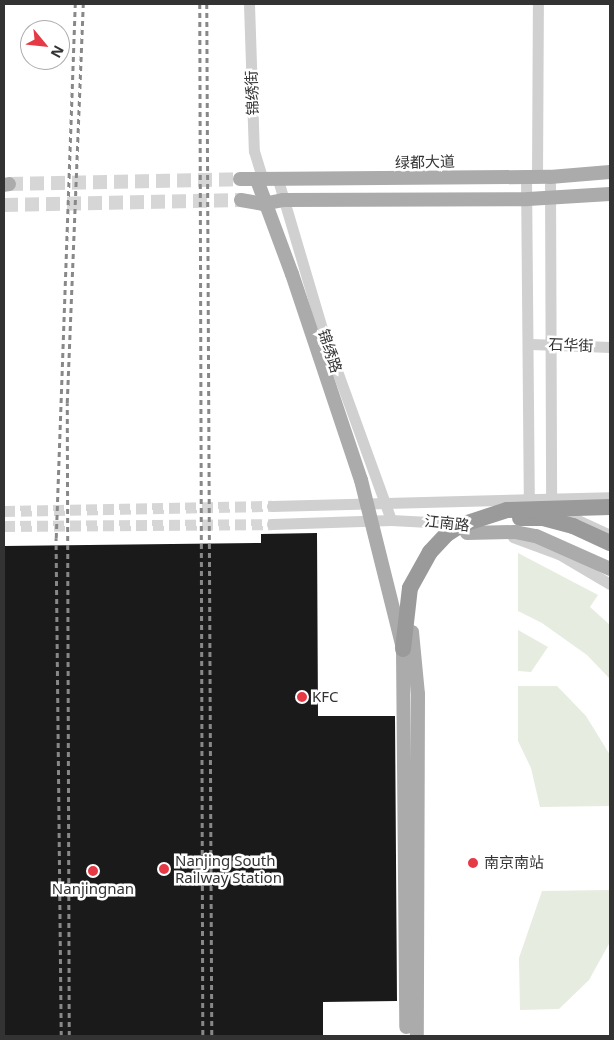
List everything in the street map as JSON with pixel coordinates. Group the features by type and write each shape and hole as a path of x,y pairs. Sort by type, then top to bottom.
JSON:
{"highway":[{"path":"403,649 410,588 423,562 447,534 483,516 541,507 610,507"},
{"path":"423,562 462,536 507,520 543,518 573,526 610,543"},
{"path":"412,632 415,602 427,568 462,536"}],"main road":[{"name":"绿都大道","path":"240,179 538,176 610,172"},
{"path":"260,180 263,204 292,274 361,480 403,649 405,1032"},
{"path":"241,200 263,204 283,200 528,199 610,194"},
{"path":"462,536 515,532 536,536 610,569"},
{"path":"412,632 418,694 417,1036"}],"street":[{"name":"锦绣街","path":"249,4 254,151 260,180"},
{"path":"529,497 531,344 528,199 538,176 538,4"},
{"path":"538,176 550,198 552,344 551,496"},
{"name":"锦绣路","path":"278,180 383,504 390,520"},
{"name":"石华街","path":"531,344 610,347"},
{"name":"江南路","path":"272,506 383,504 452,498 610,497"},
{"path":"452,498 566,516 610,535"},
{"name":"江南路","path":"272,524 390,520 471,524 559,554 610,584"}],"shaded area":[{"path":"518,553 598,595 590,607 610,625 610,679 587,655 542,623 518,611"},
{"path":"518,630 548,647 531,672 518,671"},
{"path":"518,686 557,686 586,716 610,755 610,806 540,807 531,768 518,741"},
{"path":"610,890 610,942 589,980 559,1009 520,1010 519,958 542,891"}],"building":[{"path":"317,533 318,716 395,716 397,1001 323,1002 323,1036 4,1036 4,546 261,543 261,534"}],"tunnel":[{"path":"9,184 240,179"},
{"path":"4,205 241,200"},
{"path":"4,511 272,506"},
{"path":"4,526 272,524"}],"railway":[{"path":"61,1036 56,538 75,4"},
{"path":"69,1036 67,403 83,4"},
{"path":"200,4 203,1036"},
{"path":"207,4 212,1036"}],"place":[{"name":"KFC","path":"302,697"},
{"name":"南京南站","path":"473,863"},
{"name":"Nanjing South Railway Station","path":"164,869"},
{"name":"Nanjingnan","path":"93,871"}]}
